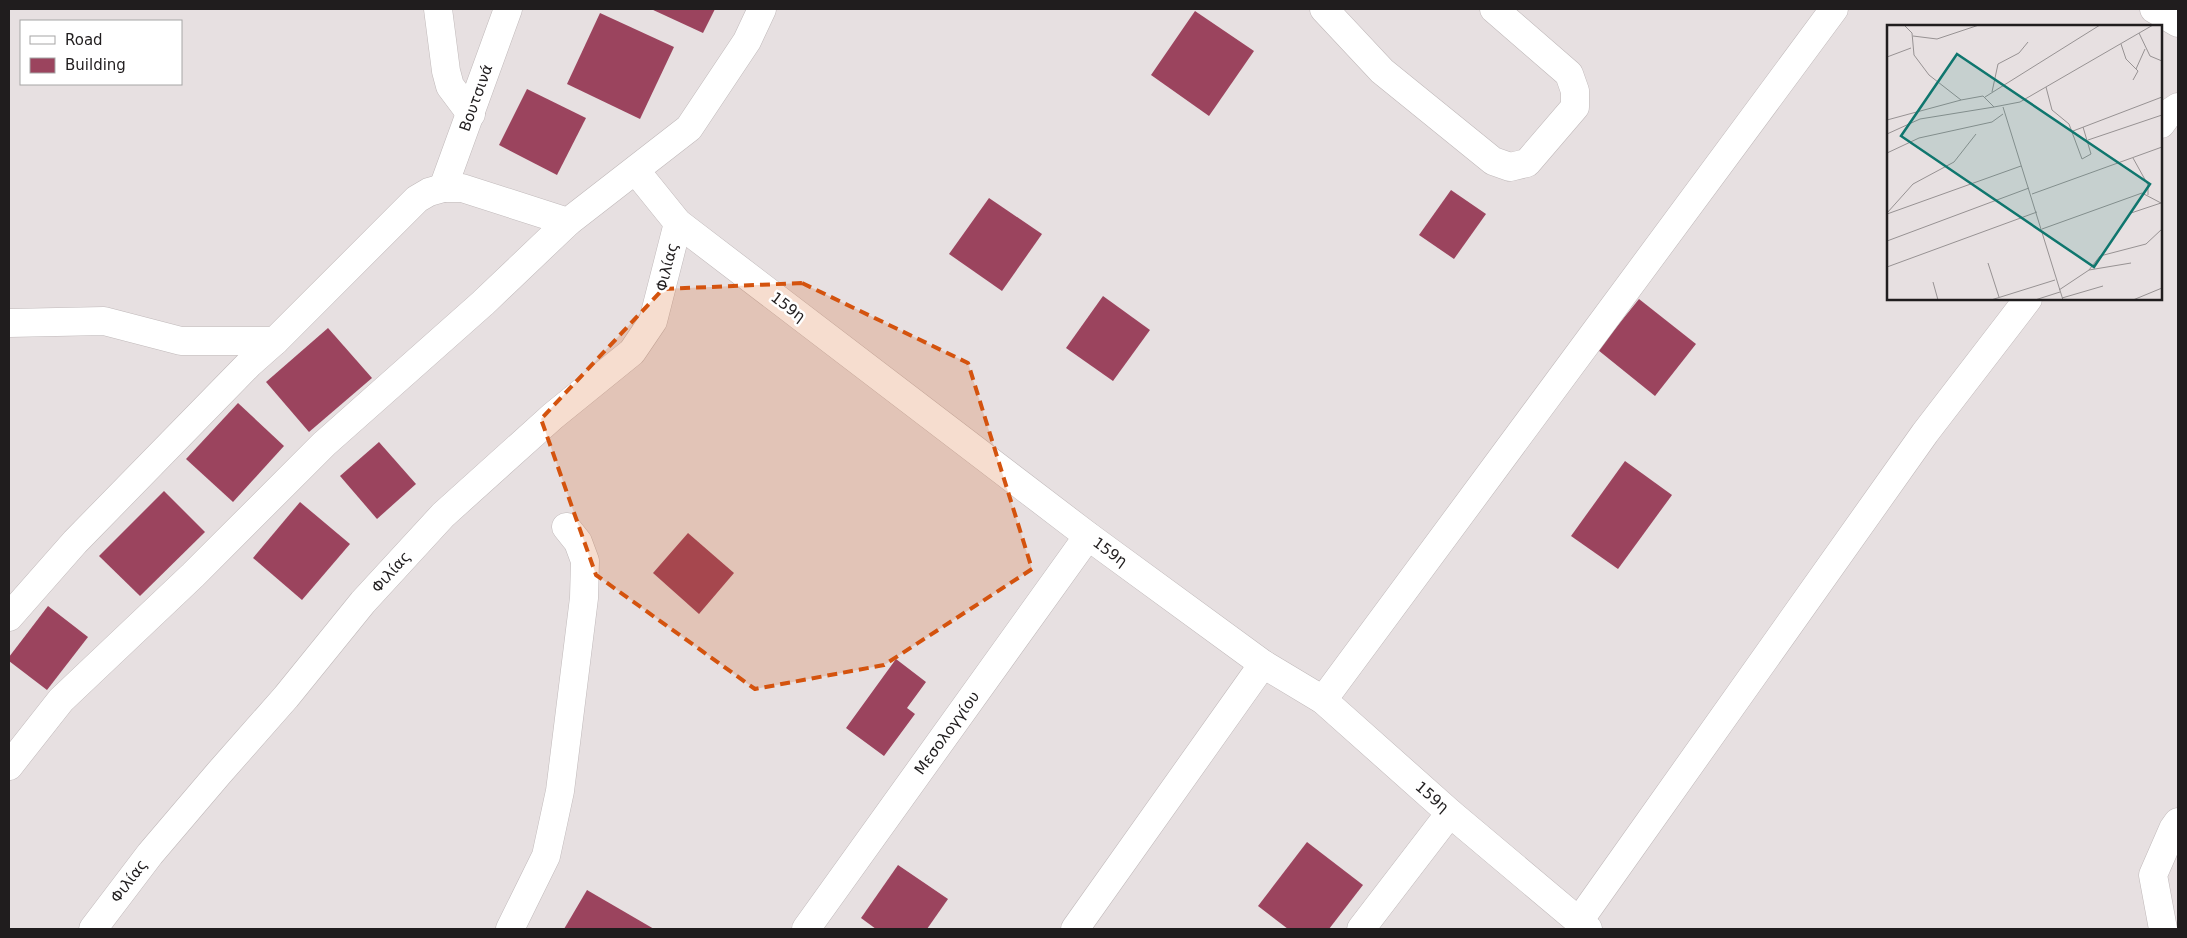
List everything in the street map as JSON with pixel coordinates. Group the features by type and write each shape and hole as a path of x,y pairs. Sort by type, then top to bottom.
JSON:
{"street":[{"path":"438,9 446,71 450,86 471,114"},
{"name":"Βουτσινά","path":"443,188 508,9"},
{"path":"9,766 60,700 193,575 324,444 483,303 568,222 689,128 747,41 762,9"},
{"path":"1324,9 1382,71 1493,162 1510,167 1527,163 1533,156 1575,106 1574,91 1569,74 1494,9"},
{"path":"1323,700 1834,9"},
{"path":"2154,9 2178,23"},
{"path":"2162,123 2178,107"},
{"name":"159η","path":"636,171 678,223 1088,536 1263,664 1323,700 1450,812 1584,925"},
{"path":"9,617 75,542 417,199 429,192 443,188 462,188 568,222"},
{"name":"Φιλίας","path":"93,929 150,854 212,780 286,697 363,602 443,516 553,416 632,352 653,321 678,223"},
{"path":"1584,925 1920,441 2027,300"},
{"path":"9,323 104,321 181,341 275,341"},
{"path":"510,929 546,856 560,791 584,598 586,561 578,542 566,527"},
{"name":"Μεσολογγίου","path":"806,929 1088,536"},
{"path":"1075,929 1263,664"},
{"path":"1361,929 1450,812"},
{"path":"2163,929 2153,875 2173,829 2178,822"}],"highlighted area":[{"path":"802,283 968,363 1032,569 884,665 755,689 596,575 541,419 663,289"}],"building":[{"path":"651,9 715,9 703,33"},
{"path":"1195,11 1254,51 1209,116 1151,75"},
{"path":"600,13 674,47 640,119 567,84"},
{"path":"527,89 586,118 557,175 499,145"},
{"path":"1451,190 1486,214 1454,259 1419,235"},
{"path":"989,198 1042,234 1002,291 949,254"},
{"path":"1103,296 1150,330 1113,381 1066,348"},
{"path":"1639,299 1696,344 1655,396 1598,350"},
{"path":"328,328 372,378 309,432 266,382"},
{"path":"238,403 284,446 233,502 186,459"},
{"path":"379,442 416,484 377,519 340,476"},
{"path":"1625,461 1672,495 1618,569 1571,536"},
{"path":"164,491 205,532 140,596 99,556"},
{"path":"300,502 350,544 302,600 253,558"},
{"path":"688,533 734,573 699,614 653,573"},
{"path":"48,606 88,637 47,690 9,661 9,657"},
{"path":"896,659 926,682 907,708 915,714 884,756 846,728"},
{"path":"1307,842 1363,885 1329,929 1288,929 1258,906"},
{"path":"898,865 948,899 927,929 876,929 861,918"},
{"path":"587,890 654,929 564,929"}]}
